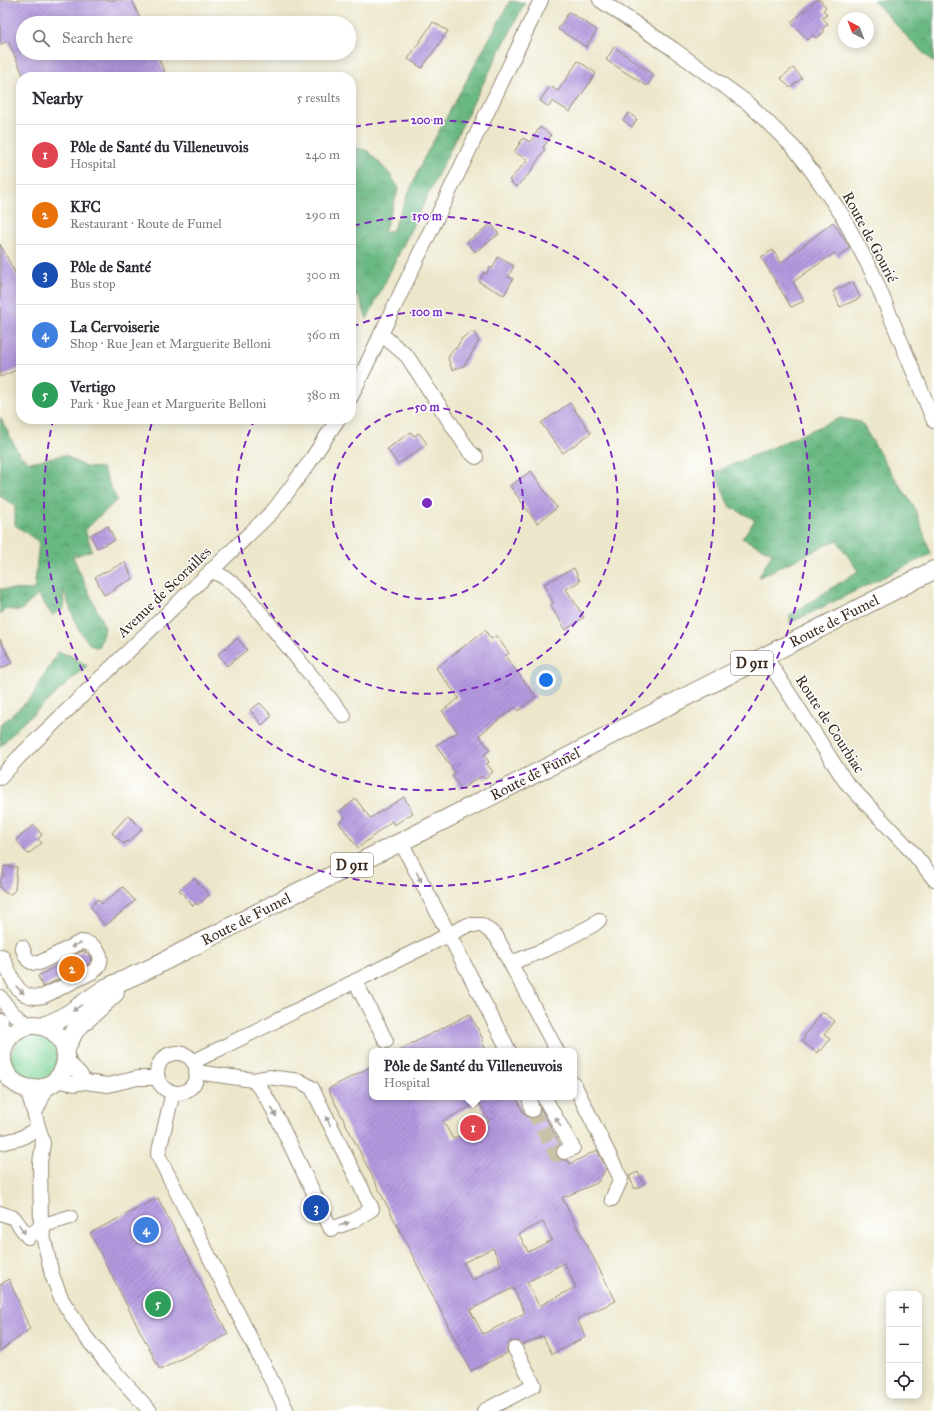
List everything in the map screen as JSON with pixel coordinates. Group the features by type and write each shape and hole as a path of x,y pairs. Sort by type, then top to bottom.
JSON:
{"main road":[{"name":"Route de Fumel","path":"37,1026 64,1017 106,988 149,969 292,895 401,842 934,570"},
{"name":"Route de Fumel","path":"65,1054 76,1029 135,975"},
{"path":"37,1026 54,1032 60,1039 65,1054 60,1074 52,1082 38,1088 13,1084 4,1069 3,1050 12,1033 17,1029 37,1026"}],"street":[{"path":"356,386 540,0"},
{"name":"Route de Gourié","path":"600,0 673,49 749,104 798,153 842,214 872,272 934,421"},
{"path":"381,334 407,356 469,451 476,457"},
{"name":"Avenue de Scorailles","path":"0,778 18,758 274,510 309,463 335,424"},
{"path":"211,570 227,579 245,594 344,716"},
{"name":"Route de Courbiac","path":"765,656 844,781 914,854 934,879"},
{"path":"401,842 508,1048"},
{"path":"511,963 549,948 593,925 598,920"},
{"path":"195,1067 355,981 468,925 482,926 496,936 555,1048"},
{"path":"2,956 16,987 30,997 44,996 94,972 101,961 96,948 85,942 81,942 39,963 31,963 22,948"},
{"path":"355,981 386,1041"},
{"path":"0,996 12,1013 37,1026"},
{"path":"0,1020 3,1050"},
{"path":"65,1054 85,1082"},
{"path":"195,1067 193,1083 190,1087 179,1092 173,1092 164,1088 158,1078 158,1066 165,1056 171,1054 183,1054 195,1067 252,1080 268,1078 300,1081 312,1088 372,1209 353,1221 331,1229 272,1109 262,1092 252,1080"},
{"path":"35,1113 52,1082 76,1084 85,1082 108,1085 138,1078 158,1078"},
{"path":"13,1084 35,1113 38,1128 41,1134 43,1143 40,1162 41,1226 52,1275 62,1300 85,1336 105,1361 150,1411"},
{"path":"577,1090 622,1179 612,1199"},
{"path":"173,1092 158,1156 287,1411"},
{"path":"546,1100 573,1148 564,1152"},
{"path":"0,1143 21,1138 38,1128"},
{"path":"0,1213 14,1218 28,1237 41,1226 70,1217"},
{"path":"484,1411 534,1385 515,1349"}],"green space":[{"path":"873,0 934,0 934,63 913,43"},
{"path":"510,1 525,3 473,103 367,319 358,295 356,296 356,147 368,151 389,173 399,188 384,231 392,231 423,160"},
{"path":"0,417 20,456 30,462 65,455 85,467 102,468 117,500 85,530 92,550 73,557 105,628 98,648 90,645 78,629 63,589 64,609 52,615 38,595 20,611 6,609 0,614 0,589 34,590 39,542 15,525 15,506 0,496"},
{"path":"840,418 861,422 887,466 915,508 931,554 790,623 790,615 858,571 837,540 759,577 772,553 742,538 755,520 729,506 715,472"},
{"path":"58,652 72,656 87,666 17,728 0,747 0,725 31,698"},
{"path":"39,1035 51,1041 56,1049 56,1067 51,1075 43,1080 29,1081 17,1075 12,1067 11,1053 17,1041 25,1036"}],"building":[{"path":"0,0 132,0 139,16 16,16 16,59 8,41 0,45"},
{"path":"816,0 820,0 826,7 823,10 827,15 823,18 828,24 822,29 824,32 816,38 813,35 808,40 791,22"},
{"path":"569,12 597,30 586,47 558,29"},
{"path":"433,22 448,31 422,68 408,59"},
{"path":"614,47 654,75 647,86 606,60"},
{"path":"16,60 159,60 165,72 22,72"},
{"path":"578,61 596,73 570,112 552,101 549,107 540,101 550,86 558,91"},
{"path":"793,68 802,78 790,88 781,78"},
{"path":"629,113 637,119 632,127 623,120"},
{"path":"540,127 551,135 543,148 545,149 529,174 516,187 509,180 528,160 514,152 523,138 530,142"},
{"path":"833,222 850,248 838,257 834,253 793,282 804,301 791,307 761,257 773,250 781,263"},
{"path":"491,224 499,234 475,252 467,242"},
{"path":"0,244 16,274 16,370 0,377"},
{"path":"498,257 514,266 508,277 513,279 504,295 479,282 484,272 486,274 490,267 492,269"},
{"path":"853,282 860,298 840,307 833,291"},
{"path":"473,331 479,341 464,366 452,370 448,358 454,348 456,349 462,338"},
{"path":"570,403 591,433 563,453 541,423"},
{"path":"411,432 414,436 419,433 427,444 398,464 387,449"},
{"path":"531,471 557,508 537,523 510,486"},
{"path":"108,526 115,540 97,548 90,535"},
{"path":"125,562 133,579 116,587 116,589 104,595 95,577"},
{"path":"574,568 580,581 566,589 584,617 566,630 550,605 553,603 544,584"},
{"path":"485,630 491,639 496,636 509,653 505,656 536,697 518,711 515,707 479,735 490,750 484,755 489,762 487,764 493,772 485,779 482,776 461,789 452,775 455,773 436,745 458,732 442,711 459,698 436,668"},
{"path":"237,638 247,650 227,666 218,654"},
{"path":"0,639 12,663 0,669"},
{"path":"260,703 272,716 262,725 250,710"},
{"path":"404,797 413,813 394,825 392,821 358,848 339,823 345,818 340,811 356,799 370,818"},
{"path":"128,815 142,829 129,842 127,841 124,844 112,833"},
{"path":"34,825 42,835 38,839 42,843 28,854 16,840"},
{"path":"4,866 17,867 15,890 11,894 5,893 0,887 0,880 3,877"},
{"path":"194,878 209,895 198,905 196,903 193,906 179,890"},
{"path":"123,887 135,901 105,926 90,906 98,899 102,904"},
{"path":"82,951 91,956 92,960 89,964 43,987 38,976"},
{"path":"822,1011 835,1021 824,1035 830,1039 821,1051 819,1049 817,1053 802,1041"},
{"path":"470,1014 484,1041 482,1042 485,1048 403,1048"},
{"path":"369,1068 369,1100 517,1100 524,1114 529,1118 538,1116 540,1107 560,1145 557,1147 556,1152 556,1156 559,1159 568,1160 570,1164 597,1150 606,1168 597,1183 562,1198 616,1301 577,1319 586,1337 552,1354 543,1336 523,1345 519,1342 511,1341 508,1345 507,1353 471,1371 328,1089","holes":["479,1102 489,1121 453,1139 443,1121","543,1222 552,1240 528,1252 519,1234","493,1248 501,1265 472,1280 463,1263","564,1263 576,1287 539,1306 527,1282","513,1288 525,1313 483,1334 470,1310"]},
{"path":"638,1172 644,1184 635,1189 629,1176"},
{"path":"158,1198 228,1334 160,1370 90,1233"},
{"path":"9,1279 30,1329 0,1351 0,1285"}],"tunnel":[{"path":"532,1110 556,1155 564,1152"}],"place":[{"name":"KFC","path":"72,969"},
{"name":"Pôle de Santé du Villeneuvois","path":"473,1128"},
{"name":"Pôle de Santé","path":"316,1208"},
{"name":"La Cervoiserie","path":"146,1230"},
{"name":"Vertigo","path":"158,1304"}]}
